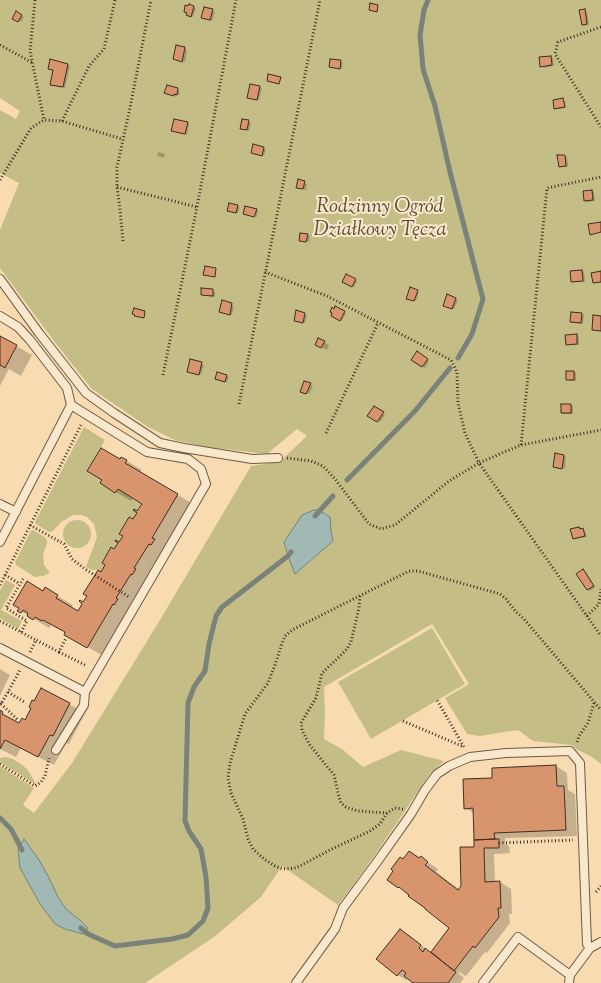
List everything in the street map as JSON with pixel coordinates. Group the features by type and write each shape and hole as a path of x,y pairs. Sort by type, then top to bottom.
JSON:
{"lane":[{"path":"0,279 86,393 160,443 252,459 278,458"},
{"path":"0,316 18,327 30,340 67,388 71,405 0,542"},
{"path":"56,750 84,705 84,692 206,484 202,469 188,459 147,452 71,405"},
{"path":"0,504 16,512"},
{"path":"0,648 84,692"},
{"path":"296,983 336,930 343,908 411,814 437,774 449,766 470,757 506,753 570,751 580,763 587,944 590,948"},
{"path":"483,983 518,937 570,979 590,948 601,942"}],"path":[{"path":"35,0 30,50 44,120"},
{"path":"62,121 89,66 104,49 115,0"},
{"path":"122,241 117,166 151,0"},
{"path":"163,375 236,0"},
{"path":"239,404 320,0"},
{"path":"601,27 558,42 555,54 601,127"},
{"path":"0,45 33,63"},
{"path":"0,180 31,128 44,120 62,121 122,138"},
{"path":"521,445 546,188 601,177"},
{"path":"117,187 197,207"},
{"path":"265,272 327,296 452,360 457,372 458,403 465,433 478,464 601,636"},
{"path":"326,432 378,323"},
{"path":"0,584 82,423"},
{"path":"278,458 311,461 323,466 369,524 381,529 395,525 449,481 502,452 521,445 601,430"},
{"path":"30,525 64,544 72,559 137,602"},
{"path":"411,814 401,808 395,808 387,813 380,824 370,831 296,868 283,869 274,866 253,849 248,839 243,819 231,793 228,778 230,763 245,714 268,682 285,636 292,630 409,571 418,571 500,594 530,626 601,710"},
{"path":"5,575 20,584"},
{"path":"21,632 27,621 6,608 23,579"},
{"path":"587,616 599,604 601,589"},
{"path":"360,596 351,642 347,649 322,672 316,698 301,723 302,730 309,744 334,775 341,803 358,811 387,813"},
{"path":"0,621 96,671"},
{"path":"59,652 66,638"},
{"path":"18,720 1,703 36,640"},
{"path":"8,692 26,702"},
{"path":"403,721 464,747 437,700"},
{"path":"570,751 575,748 579,736 588,723 594,702"},
{"path":"499,843 584,840"}],"green space":[{"name":"Rodzinny Ogród Działkowy Tęcza","path":"0,0 601,0 601,764 571,745 533,741 518,730 479,736 467,734 445,698 469,684 432,624 324,687 324,739 342,749 363,767 401,750 444,761 430,774 338,905 282,866 261,897 214,937 145,983 0,983 0,766 34,788 23,805 34,813 72,763 160,620 251,466 279,462 307,436 297,429 267,454 207,447 175,440 148,427 92,389 0,268 0,230 19,183 0,173 0,110 16,119 20,111 0,98"},
{"path":"84,427 105,440 87,471 102,480 100,483 115,492 118,489 142,504 137,511 134,509 137,513 133,519 129,517 119,533 123,536 119,542 115,540 118,543 114,549 111,548 102,563 105,565 101,572 86,567 97,537 94,524 87,517 73,515 49,532 35,522"},
{"path":"77,520 87,524 91,534 87,544 77,548 67,544 63,534 67,524"},
{"path":"33,530 46,538 47,543 43,555 44,565 50,573 43,576 35,577 16,565 15,562"},
{"path":"6,580 15,585 1,610 22,621 18,629 0,618 0,591"},
{"path":"432,628 465,684 371,739 338,682"},
{"path":"0,758 13,759 27,769 36,784 0,762"}],"water":[{"path":"319,510 330,517 333,541 295,574 284,542 302,515"},
{"path":"24,839 39,860 59,899 67,910 88,928 83,934 55,924 40,904 20,868 18,849"}],"building":[{"path":"370,3 378,5 377,12 369,10"},
{"path":"189,4 194,6 191,17 184,12 185,5 188,6"},
{"path":"204,7 213,9 210,20 201,18"},
{"path":"585,9 587,24 582,25 579,10"},
{"path":"16,11 22,15 18,22 12,19"},
{"path":"176,45 185,47 182,62 173,59"},
{"path":"551,56 552,65 540,67 539,57"},
{"path":"50,59 68,64 63,87 50,85 53,70 48,69"},
{"path":"330,59 341,60 340,69 329,67"},
{"path":"268,74 281,77 279,84 267,81"},
{"path":"250,84 260,86 257,100 247,98"},
{"path":"167,85 178,88 177,95 174,94 173,96 164,93"},
{"path":"563,98 565,107 554,109 553,100"},
{"path":"174,119 188,122 185,134 171,131"},
{"path":"242,119 249,120 247,130 240,129"},
{"path":"253,144 264,147 262,156 251,153"},
{"path":"557,155 565,155 566,166 559,167"},
{"path":"298,179 305,181 303,189 296,188"},
{"path":"592,190 593,200 584,201 583,191"},
{"path":"229,203 238,205 236,213 227,211"},
{"path":"245,206 257,209 254,217 243,214"},
{"path":"601,222 601,232 590,235 588,224"},
{"path":"300,233 308,234 306,242 299,241"},
{"path":"205,266 216,268 215,277 203,275"},
{"path":"582,270 583,281 571,282 570,271"},
{"path":"601,271 601,282 593,283 591,273"},
{"path":"346,274 356,279 352,287 342,282"},
{"path":"410,287 418,290 414,301 406,299"},
{"path":"201,288 213,289 213,296 201,295"},
{"path":"447,294 456,298 452,309 443,306"},
{"path":"222,300 232,303 230,315 219,312"},
{"path":"335,306 345,311 340,321 331,316 332,307 334,309"},
{"path":"134,308 145,311 144,318 132,314"},
{"path":"296,310 305,313 303,323 294,321"},
{"path":"571,312 582,313 581,323 570,322"},
{"path":"593,315 601,316 601,331 592,330"},
{"path":"577,334 577,344 566,345 565,335"},
{"path":"0,336 17,345 5,368 0,365"},
{"path":"318,338 325,341 321,348 315,345"},
{"path":"417,351 428,359 422,367 411,360"},
{"path":"190,359 202,362 199,375 187,372"},
{"path":"566,371 574,371 574,380 566,380"},
{"path":"217,372 227,375 225,382 215,379"},
{"path":"304,381 311,383 306,394 300,392"},
{"path":"561,404 571,404 571,413 561,413"},
{"path":"374,406 384,412 377,422 367,416"},
{"path":"101,448 120,459 121,457 127,460 125,463 178,494 152,538 155,539 151,545 149,544 134,568 136,569 116,598 118,599 113,604 87,648 64,635 65,632 43,620 35,617 33,620 23,610 21,613 17,611 19,608 13,605 27,581 43,591 45,587 58,595 56,598 78,611 82,604 79,601 83,602 87,596 83,594 98,570 101,572 105,565 102,563 111,547 114,549 118,543 115,540 119,542 123,536 119,534 129,517 133,519 137,513 133,510 137,511 142,504 118,489 115,493 100,483 102,480 87,471"},
{"path":"555,453 564,455 562,469 553,467"},
{"path":"579,527 580,529 583,528 585,536 573,539 570,529"},
{"path":"583,569 594,586 587,590 576,574"},
{"path":"41,688 70,703 53,736 50,735 38,757 5,740 0,749 0,710 3,712 2,714 19,723 22,718 25,720 31,708 29,707 32,700 34,701"},
{"path":"556,765 557,786 564,786 566,830 494,833 495,839 474,840 473,808 464,809 463,779 492,778 492,768"},
{"path":"499,839 499,848 484,848 485,882 500,881 501,908 498,908 499,917 454,971 431,952 449,928 399,887 387,880 393,871 391,869 400,857 403,859 409,851 419,858 421,856 428,862 425,865 458,890 461,886 460,847 474,847 474,840"},
{"path":"400,929 421,945 419,948 423,952 425,948 456,972 448,983 413,983 404,976 406,973 402,970 397,976 376,959"}],"waterway":[{"path":"428,0 424,10 420,35 423,69 435,106 483,299 472,334 458,358"},
{"path":"347,480 415,411 450,368"},
{"path":"315,516 333,496"},
{"path":"81,928 88,934 115,946 172,939 188,935 203,921 208,908 206,877 201,849 185,821 188,703 194,687 205,671 216,616 222,607 291,552"},
{"path":"0,818 11,829 22,850"}]}
